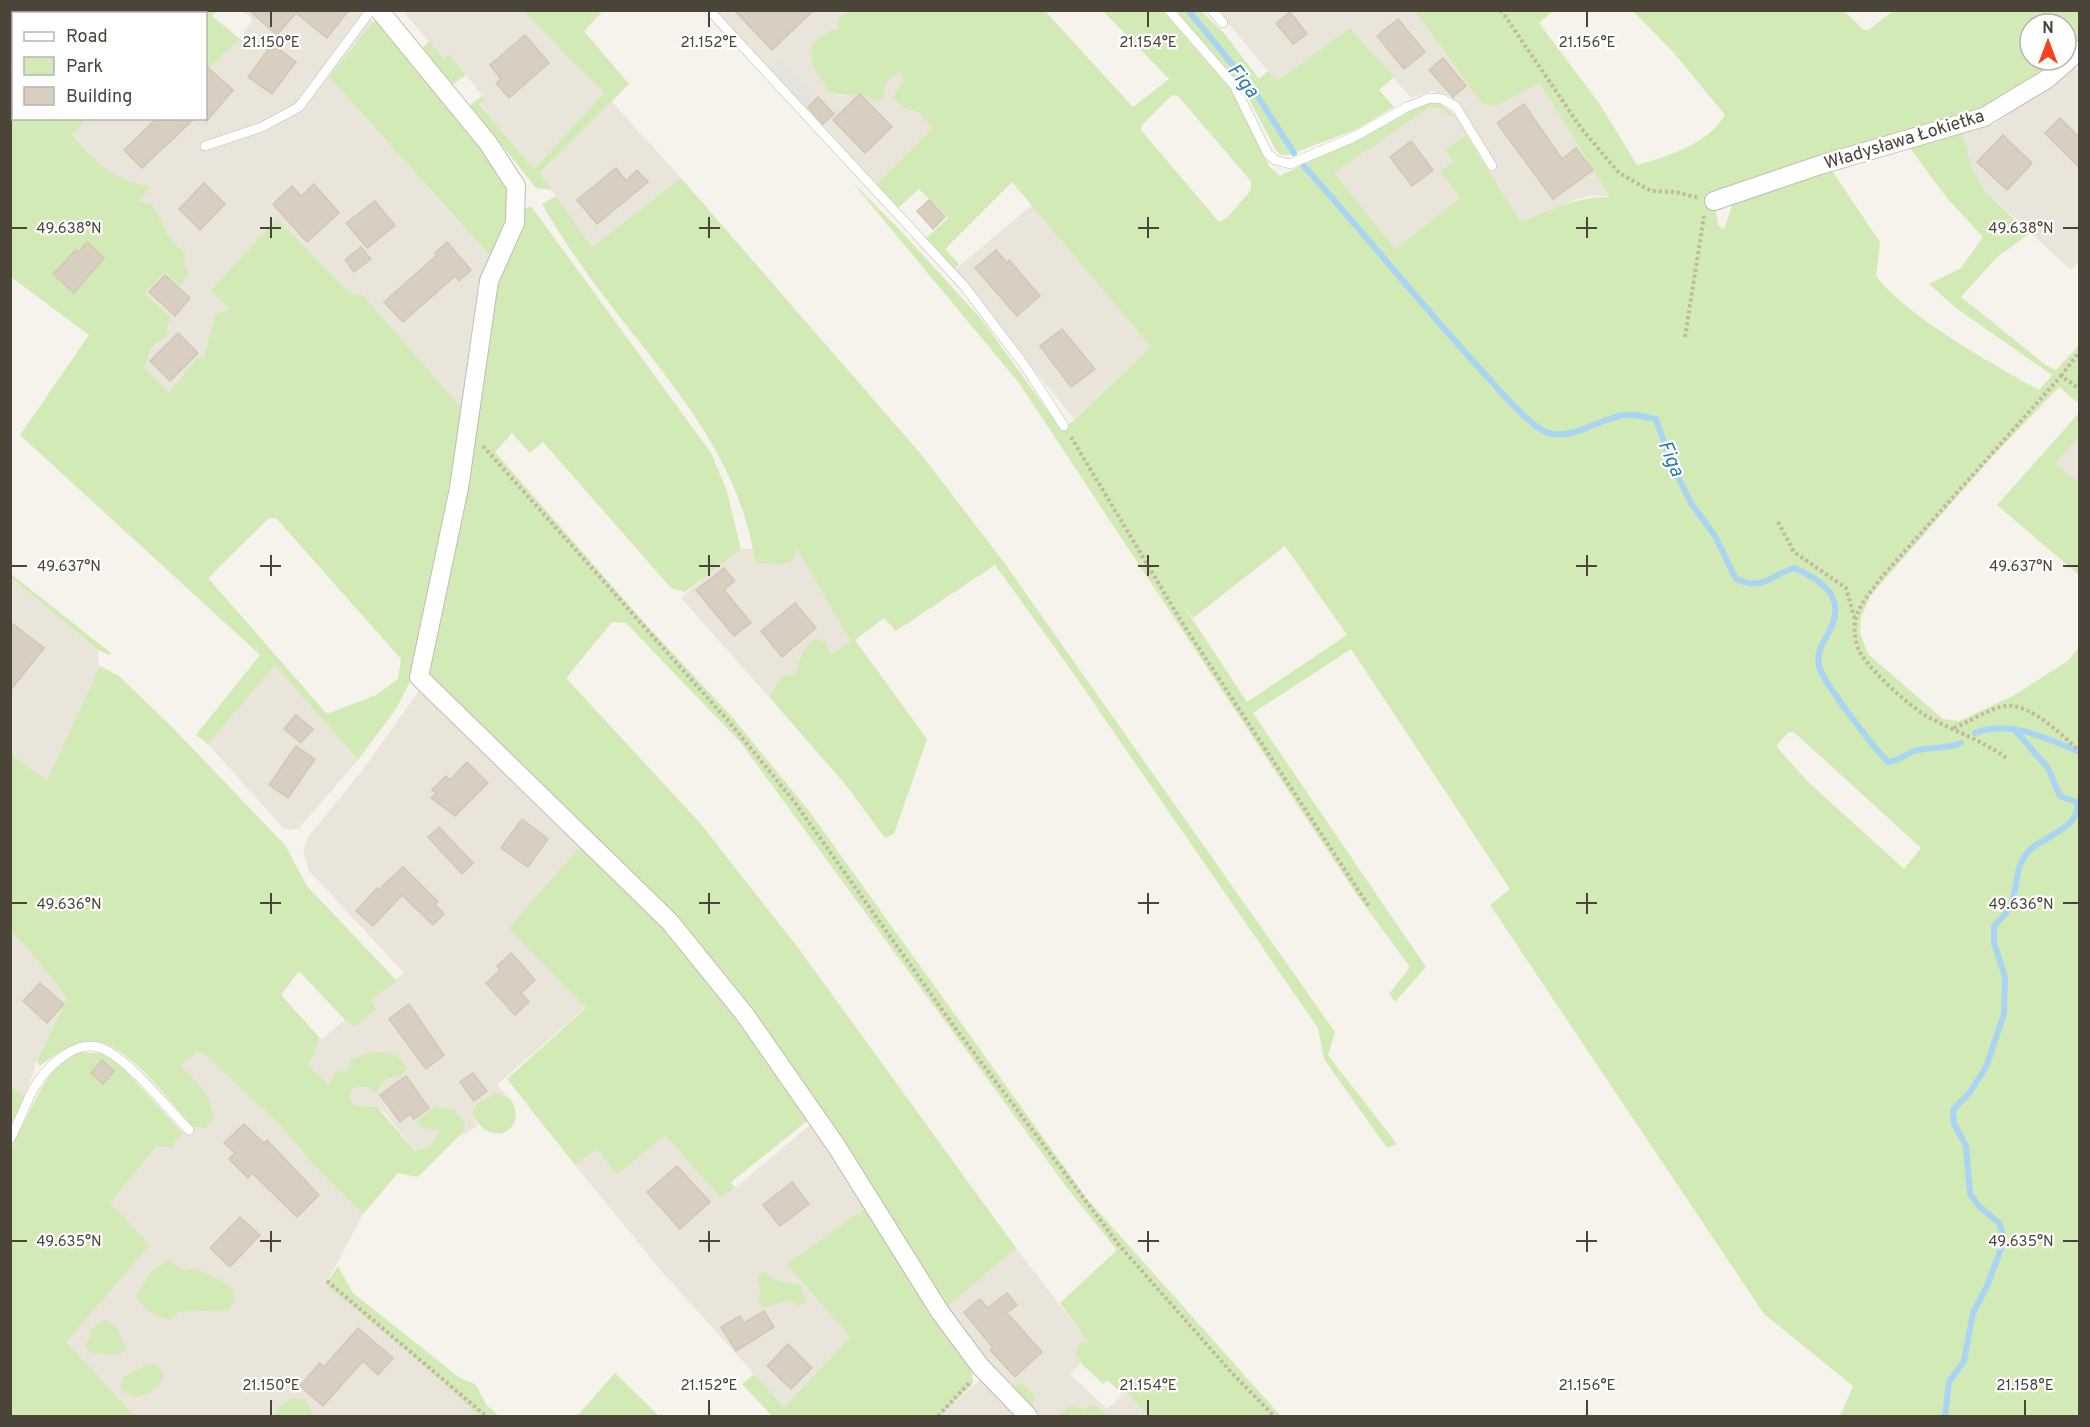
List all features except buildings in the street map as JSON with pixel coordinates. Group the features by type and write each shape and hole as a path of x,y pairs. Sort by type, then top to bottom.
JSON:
{"street":[{"path":"379,10 488,143 516,186 515,223 489,281 459,488 419,677 670,922 746,1016 837,1147 940,1312 982,1368 1028,1416"},
{"name":"Władysława Łokietka","path":"1714,201 1820,165 1984,117 2047,79 2079,50"}],"lane":[{"path":"204,146 262,127 300,107 370,10"},
{"path":"709,10 965,287 1025,366 1064,426"},
{"path":"1169,10 1234,85 1268,154 1275,160 1290,164 1354,137 1407,107 1430,98 1442,99 1456,107 1492,166"},
{"path":"1212,10 1223,23"},
{"path":"10,1139 35,1087 53,1064 72,1051 91,1046 100,1047 117,1057 189,1130"}],"path":[{"path":"1501,10 1581,128 1619,173 1634,184 1651,191 1675,192 1714,201"},
{"path":"1685,337 1702,221 1706,209 1714,201"},
{"path":"1855,620 1861,604 1881,579 2061,376 2079,351"},
{"path":"2061,376 2079,389"},
{"path":"1064,426 1183,624 1370,908"},
{"path":"467,428 730,723 793,800 953,1025 1119,1245 1231,1372 1274,1416"},
{"path":"1778,522 1794,552 1846,588 1855,620 1855,637 1860,652 1879,675 1927,716 1991,747 2006,758"},
{"path":"1954,729 2006,706 2030,712 2042,719 2079,752"},
{"path":"327,1281 486,1416"},
{"path":"938,1416 982,1368"}],"shaded area":[{"path":"242,11 360,11 373,22 329,77 489,256 471,332 461,409 362,294 351,294 277,219 211,291 231,310 205,357 183,374 169,392 143,366 147,363 150,347 158,344 170,316 145,294 165,272 180,285 183,262 187,256 138,201 150,187 120,180 95,160 72,133 86,120 207,120 207,70 240,39 253,19"},
{"path":"403,11 523,11 605,93 534,169 479,103 485,99 449,54 444,59"},
{"path":"713,11 851,11 834,30 821,79 829,93 841,96 860,92 877,101 884,86 898,72 903,74 905,108 918,112 933,128 874,187"},
{"path":"1218,11 1415,11 1482,104 1496,106 1540,82 1611,197 1594,195 1578,199 1521,222 1466,135 1446,150 1454,161 1460,198 1396,249 1334,173 1429,108 1443,109 1450,117 1461,110 1449,96 1432,91 1411,98 1350,28 1277,82"},
{"path":"782,60 815,97 804,108 770,71"},
{"path":"2068,72 2079,72 2080,261 2071,270 1985,191 1972,168 1961,127 1972,124 1993,125"},
{"path":"610,100 681,178 592,247 540,174"},
{"path":"1032,205 1151,347 1074,419 953,271"},
{"path":"2079,437 2079,484 2055,463"},
{"path":"796,546 851,642 830,654 803,656 796,673 782,677 769,697 681,598 741,549"},
{"path":"10,578 98,650 99,674 47,782 11,753"},
{"path":"275,664 358,760 299,828 290,830 282,827 208,744"},
{"path":"423,685 581,846 508,928 586,1007 497,1085 510,1098 505,1095 472,1113 478,1126 457,1138 463,1132 440,1130 437,1140 428,1149 415,1151 385,1113 377,1107 354,1105 349,1098 353,1088 382,1086 385,1079 395,1077 348,1072 329,1086 307,1064 314,1056 319,1037 322,1039 345,1020 355,1027 369,1000 404,973 309,871 303,851 308,837 361,772"},
{"path":"10,933 27,948 67,998 36,1063 25,1097 11,1086"},
{"path":"197,1052 204,1054 282,1127 317,1169 363,1214 326,1284 419,1361 479,1416 135,1416 65,1342 149,1245 110,1203 156,1147 172,1147 183,1133 193,1127 205,1128 200,1085 180,1066"},
{"path":"812,1123 867,1207 804,1284 851,1336 784,1407 663,1273 575,1165 597,1149 617,1175 665,1135 732,1191"},
{"path":"1016,1248 1089,1343 1079,1359 1081,1363 1070,1374 1107,1409 1126,1391 1148,1416 940,1416 991,1370 945,1309"}],"green space":[{"path":"10,11 217,11 212,16 240,39 207,70 207,12 12,12 12,120 86,120 72,134 90,154 114,174 151,187 138,201 153,205 168,235 187,256 183,262 189,273 180,286 165,272 145,294 170,316 166,337 150,348 147,363 143,366 169,392 197,358 204,357 216,313 231,310 210,291 277,219 351,294 362,294 464,411 410,682 396,709 358,760 275,665 208,744 196,735 260,655 20,435 89,335 11,277","holes":["87,243 104,258 74,293 54,274 76,250 79,252","269,518 277,519 401,659 398,679 376,695 327,714 208,578"]},
{"path":"523,11 603,11 584,31 629,84 540,173 552,190 536,188 470,105 482,96 485,99 479,104 534,169 604,93"},
{"path":"851,11 1045,11 1133,107 1169,79 1103,11 1163,11 1230,88 1270,167 1280,176 1420,105 1439,104 1454,115 1450,117 1443,109 1429,108 1334,173 1396,249 1460,198 1440,171 1454,161 1445,150 1466,135 1521,222 1575,201 1610,197 1540,83 1496,106 1482,104 1415,11 1553,11 1539,23 1599,103 1637,165 1686,148 1709,134 1725,115 1673,52 1633,11 1844,11 1864,30 1870,29 1893,11 2079,11 2078,46 2078,12 2018,12 2018,72 2039,72 1987,106 1713,193 1718,225 1724,229 1734,200 1830,168 1880,242 1876,276 1890,291 1952,339 2039,390 2052,375 1956,308 1929,284 1961,268 1983,237 1947,198 1907,144 1961,127 1972,168 1985,191 2029,234 1997,257 1961,297 2047,366 2056,370 2079,345 2079,404 2059,387 1990,459 1871,595 1861,617 1860,633 1868,654 1943,719 1959,721 2013,696 2069,660 2079,647 2079,1416 1840,1416 1853,1386 1764,1314 1490,905 1510,889 1351,649 1253,713 1426,967 1395,1002 1389,994 1410,967 1357,895 1019,383 852,182 898,228 983,321 1062,431 1151,347 1012,182 945,249 959,264 953,271 924,240 948,218 919,189 896,210 874,187 933,128 918,112 905,108 892,98 902,83 903,74 898,72 884,86 884,97 877,102 864,96 829,93 812,64 811,47 818,38 837,28 840,16","holes":["1172,95 1178,96 1251,181 1251,190 1227,218 1219,222 1141,130 1142,125","1285,546 1347,635 1247,702 1183,605 1193,618","1789,732 1795,733 1921,848 1904,869 1807,781 1776,746"]},
{"path":"1176,11 1201,11 1224,33 1259,79 1268,71 1277,81 1350,28 1394,77 1379,90 1394,107 1355,130 1288,155 1281,155 1276,150 1243,88"},
{"path":"378,18 498,163 509,193 506,225 478,294 489,255 329,77"},
{"path":"429,41 444,59 449,54 466,75 453,84 422,49"},
{"path":"681,178 920,453 1003,561 1335,1032 1328,1055 1397,1144 1387,1148 1324,1059 1318,1028 1064,660 995,565 896,631 884,618 855,640 927,739 894,834 885,838 845,784 769,697 782,677 796,673 803,653 812,641 816,639 827,642 830,654 851,642 796,547 794,560 779,565 755,562 745,518 730,478 709,439 659,367 579,262 542,204 556,196 592,247"},
{"path":"531,206 711,453 726,488 741,549 685,592 671,588 543,442 530,453 512,433 495,452 642,620 733,718 809,811 1088,1200 1281,1416 1148,1416 1126,1391 1122,1394 1107,1380 1103,1384 1081,1363 1075,1352 1079,1344 1088,1342 1060,1303 1117,1250 1068,1189 741,743 626,623 612,622 566,678 700,823 799,949 1016,1248 945,1309 751,1015 441,690 427,669 483,329 521,211"},
{"path":"2079,413 2079,437 2056,463 2079,484 2079,575 1997,505"},
{"path":"10,574 111,653 109,655 98,650 11,578"},
{"path":"100,666 119,676 171,726 285,845 307,886 397,981 370,1000 376,1009 355,1027 345,1020 299,971 281,995 319,1037 314,1056 307,1064 329,1085 334,1072 348,1071 351,1060 375,1052 390,1053 396,1056 407,1068 402,1075 386,1079 375,1093 366,1087 353,1088 349,1098 354,1105 377,1107 415,1151 431,1145 438,1135 440,1130 421,1128 416,1121 436,1106 454,1110 465,1122 463,1132 418,1177 398,1173 363,1214 317,1169 282,1127 204,1054 197,1052 180,1066 203,1089 210,1102 213,1119 205,1128 193,1127 146,1074 118,1050 103,1043 83,1042 63,1050 40,1066 37,1061 67,998 27,948 11,933 10,753 47,781"},
{"path":"581,846 669,931 726,998 810,1119 731,1182 735,1188 720,1197 665,1135 617,1175 597,1149 575,1165 507,1079 586,1008 508,928"},
{"path":"80,1052 105,1054 126,1071 183,1133 172,1147 156,1147 110,1203 150,1245 66,1342 135,1416 11,1416 10,1150 52,1072 68,1058"},
{"path":"11,1086 25,1097 11,1124"},
{"path":"496,1093 510,1098 515,1109 512,1127 506,1132 497,1134 480,1125 472,1113 477,1104"},
{"path":"867,1207 970,1358 973,1384 940,1416 772,1416 742,1384 754,1374 784,1407 850,1337 787,1264"},
{"path":"169,1260 185,1271 194,1268 233,1289 234,1302 229,1310 180,1312 168,1320 147,1311 136,1297 151,1271"},
{"path":"338,1266 353,1293 460,1378 475,1384 487,1406 499,1416 479,1416 419,1361 326,1285"},
{"path":"765,1271 774,1280 801,1285 806,1303 798,1305 788,1300 765,1308 759,1304 760,1287 757,1276"},
{"path":"105,1320 116,1326 126,1349 119,1355 91,1353 85,1347 94,1327"},
{"path":"156,1363 163,1372 162,1382 149,1393 134,1397 121,1390 122,1378 144,1366"},
{"path":"615,1373 659,1416 577,1416"},
{"path":"1019,1383 1025,1385 1035,1397 1033,1406 1024,1406 1010,1390 1012,1385"},
{"path":"293,1398 305,1399 314,1416 274,1416 280,1405"},
{"path":"1093,1404 1108,1416 1055,1416 1071,1406 1085,1409"}],"waterway":[{"name":"Figa","path":"1188,10 1255,92 1294,153"},
{"name":"Figa","path":"1303,165 1468,355 1532,423 1546,432 1566,434 1625,415 1656,419 1672,465 1691,503 1715,536 1736,579 1760,583 1794,568 1815,579 1830,592 1834,600 1834,620 1819,652 1819,666 1822,674 1861,730 1888,762 1914,751 1961,743"},
{"name":"Figa","path":"1975,733 1988,729 2015,729 2080,752"},
{"path":"1945,1416 1949,1382 1964,1361 1973,1313 1987,1286 2004,1241 2000,1224 1979,1206 1970,1194 1966,1146 1954,1124 1953,1110 1970,1092 1986,1067 2004,1014 2005,977 1994,943 1994,926 2009,908 2025,856 2037,844 2068,825 2077,811 2077,802 2060,796 2048,768 2014,729"}]}
